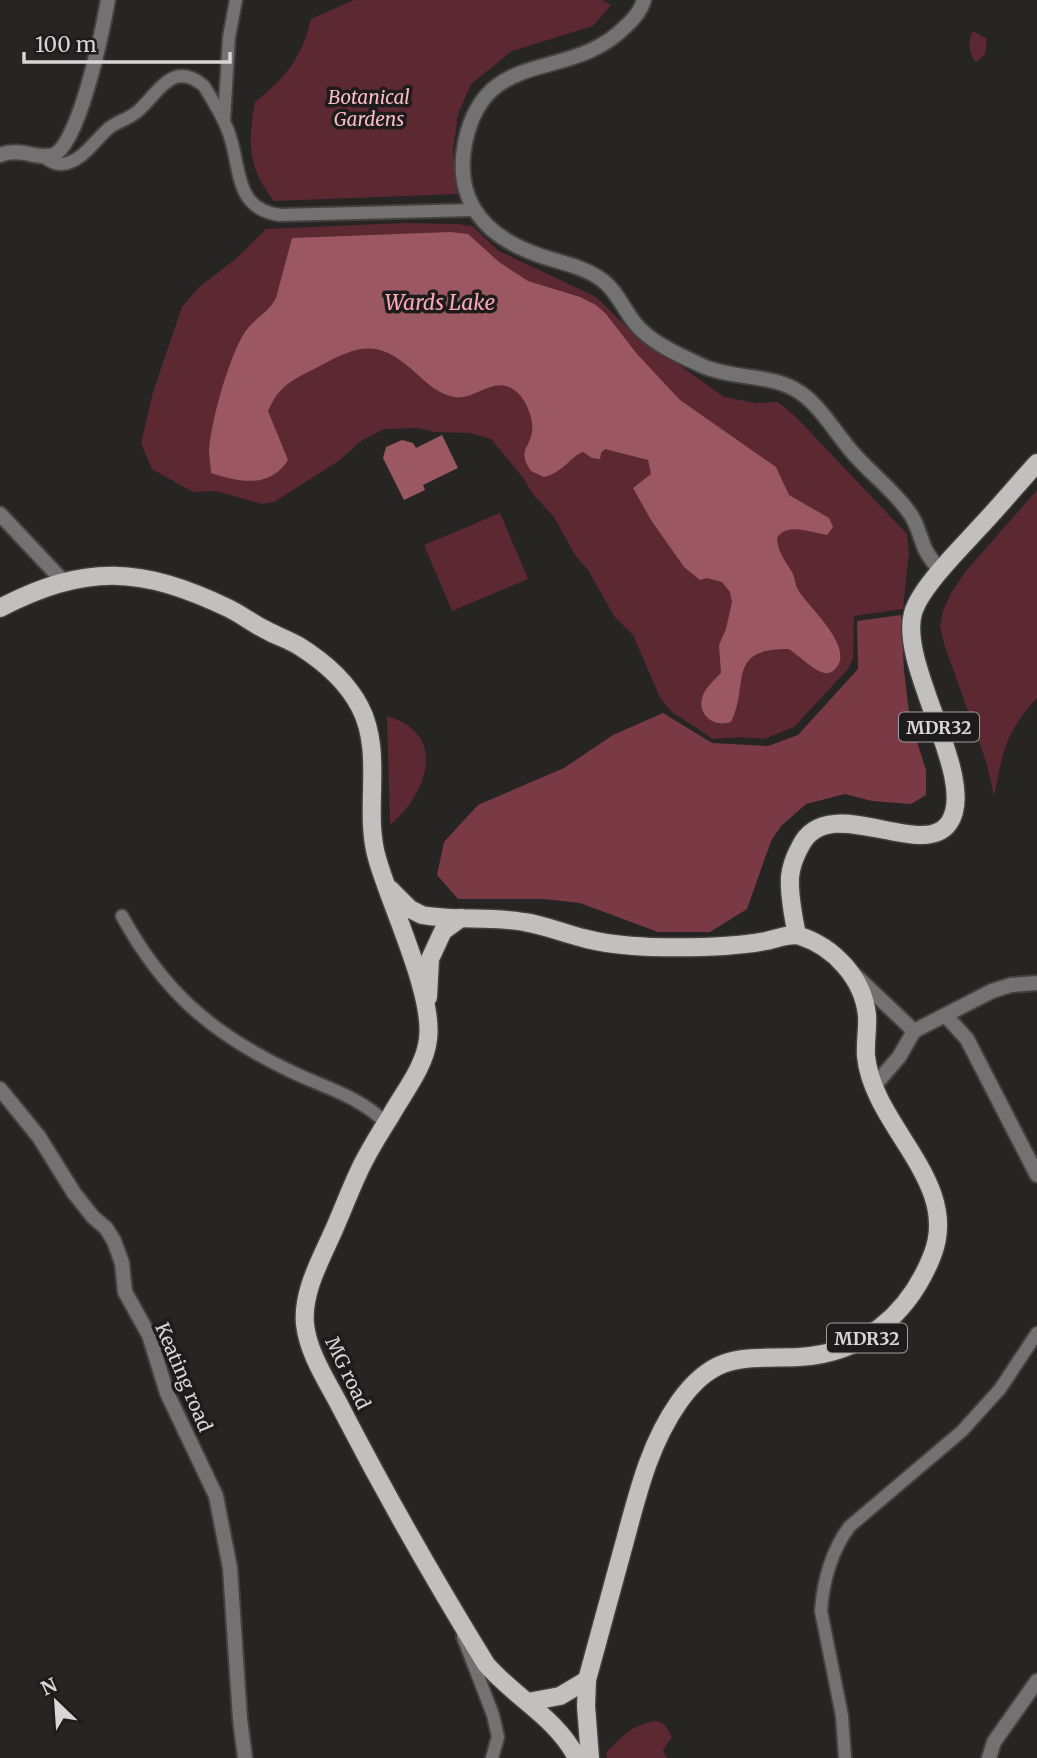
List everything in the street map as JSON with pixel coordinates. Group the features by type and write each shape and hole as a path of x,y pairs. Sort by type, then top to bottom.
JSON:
{"main road":[{"name":"MDR32","path":"590,1758 587,1680 641,1483 658,1437 680,1399 716,1366 734,1359 752,1356 819,1355 859,1343 888,1321 905,1303 927,1270 938,1239 940,1226 936,1203 916,1162 884,1110 874,1086 867,1059 866,1007 856,981 830,952 797,935 790,896 790,874 804,838 815,829 831,823 854,824 901,833 933,833 942,830 952,816 956,789 937,720 917,663 911,622 914,609 940,571 1037,463"},
{"name":"MG road","path":"0,608 63,581 93,575 128,575 182,589 230,609 298,646 332,671 350,690 361,708 367,724 370,746 372,831 376,856 415,969 427,1014 429,1036 425,1052 363,1162 315,1273 307,1300 305,1325 313,1353 358,1441 486,1664 563,1735 577,1758"},
{"path":"386,884 399,900 422,915 529,922 585,939 648,947 731,946 797,935"},
{"path":"427,1014 430,959 443,931 461,918"},
{"path":"528,1702 560,1696 587,1680"}],"street":[{"path":"0,155 16,152 50,156 57,153 70,135 95,62 108,0"},
{"path":"224,122 229,37 236,0"},
{"path":"644,0 632,20 602,46 575,58 516,74 484,98 465,143 464,186 473,210 491,229 514,245 580,268 603,281 638,326 665,347 715,371 766,378 802,394 909,512 920,530 926,550 940,571"},
{"path":"42,156 57,164 73,161 110,128 139,110 167,80 176,77 197,80 204,86 231,138 246,196 269,214 473,210"},
{"path":"0,514 63,581"},
{"path":"122,916 147,960 168,986 218,1029 289,1071 358,1100 386,1123"},
{"path":"846,967 914,1031"},
{"path":"874,1086 899,1057 914,1031 1005,987 1037,983"},
{"path":"946,1016 967,1039 1037,1175"},
{"name":"Keating road","path":"0,1089 39,1137 74,1193 93,1217 106,1228 114,1241 122,1263 125,1292 149,1335 167,1393 216,1496 230,1568 245,1758"},
{"path":"845,1758 842,1716 821,1611 822,1594 840,1539 850,1526 962,1431 1000,1389 1037,1333"},
{"path":"447,1598 493,1715 498,1737 492,1758"},
{"path":"989,1758 994,1742 1037,1681"}],"green space":[{"name":"Botanical Gardens","path":"354,0 602,0 611,5 593,26 512,51 471,84 458,114 453,151 458,194 274,201 254,166 251,130 255,102 291,66 303,45 311,19"},
{"path":"973,31 987,39 985,54 976,62 970,47"},
{"path":"403,223 472,226 499,251 596,297 639,339 724,397 756,403 778,402 795,416 907,534 909,553 903,609 854,616 853,658 848,669 794,727 764,739 713,739 672,712 660,698 633,635 614,616 554,517 491,439 470,433 436,432 418,428 384,429 361,441 340,460 274,502 262,504 215,491 193,492 152,469 141,443 153,392 182,307 199,287 238,257 266,229"},
{"path":"1037,490 1037,698 1018,722 1007,743 994,796 987,764 944,644 940,625 951,593 965,572"},
{"path":"500,513 528,579 452,611 424,545"},
{"path":"387,716 406,725 419,736 425,750 426,766 414,797 390,825"},
{"path":"658,1721 665,1725 672,1737 663,1750 667,1758 607,1758 606,1753 629,1731 642,1724"}],"shaded area":[{"path":"901,615 910,720 926,770 926,795 911,804 872,801 845,794 806,804 781,826 771,841 747,909 710,932 658,932 580,903 544,899 458,899 437,875 444,842 478,805 564,768 613,735 663,713 712,743 768,746 798,735 858,669 857,621"}],"water":[{"name":"Wards Lake","path":"450,232 468,234 499,262 528,281 580,297 596,305 680,400 776,467 789,495 829,518 833,527 827,535 793,529 786,530 777,538 780,552 793,574 797,588 835,639 840,651 840,661 834,670 823,673 789,649 769,650 756,655 743,671 731,722 718,723 708,718 701,702 707,689 721,673 719,645 732,602 730,592 722,582 707,578 700,580 684,567 651,520 633,488 651,474 648,460 605,449 600,459 592,458 583,452 551,475 544,477 531,471 524,454 531,438 531,417 521,397 510,387 494,386 470,395 454,397 435,389 392,355 370,348 359,349 333,359 294,380 277,395 268,411 288,460 281,469 272,476 253,481 211,473 210,438 226,375 243,335 276,298 292,238"},
{"path":"442,435 458,468 423,485 425,490 404,500 383,458 386,447 402,440 413,443 416,448"}]}
